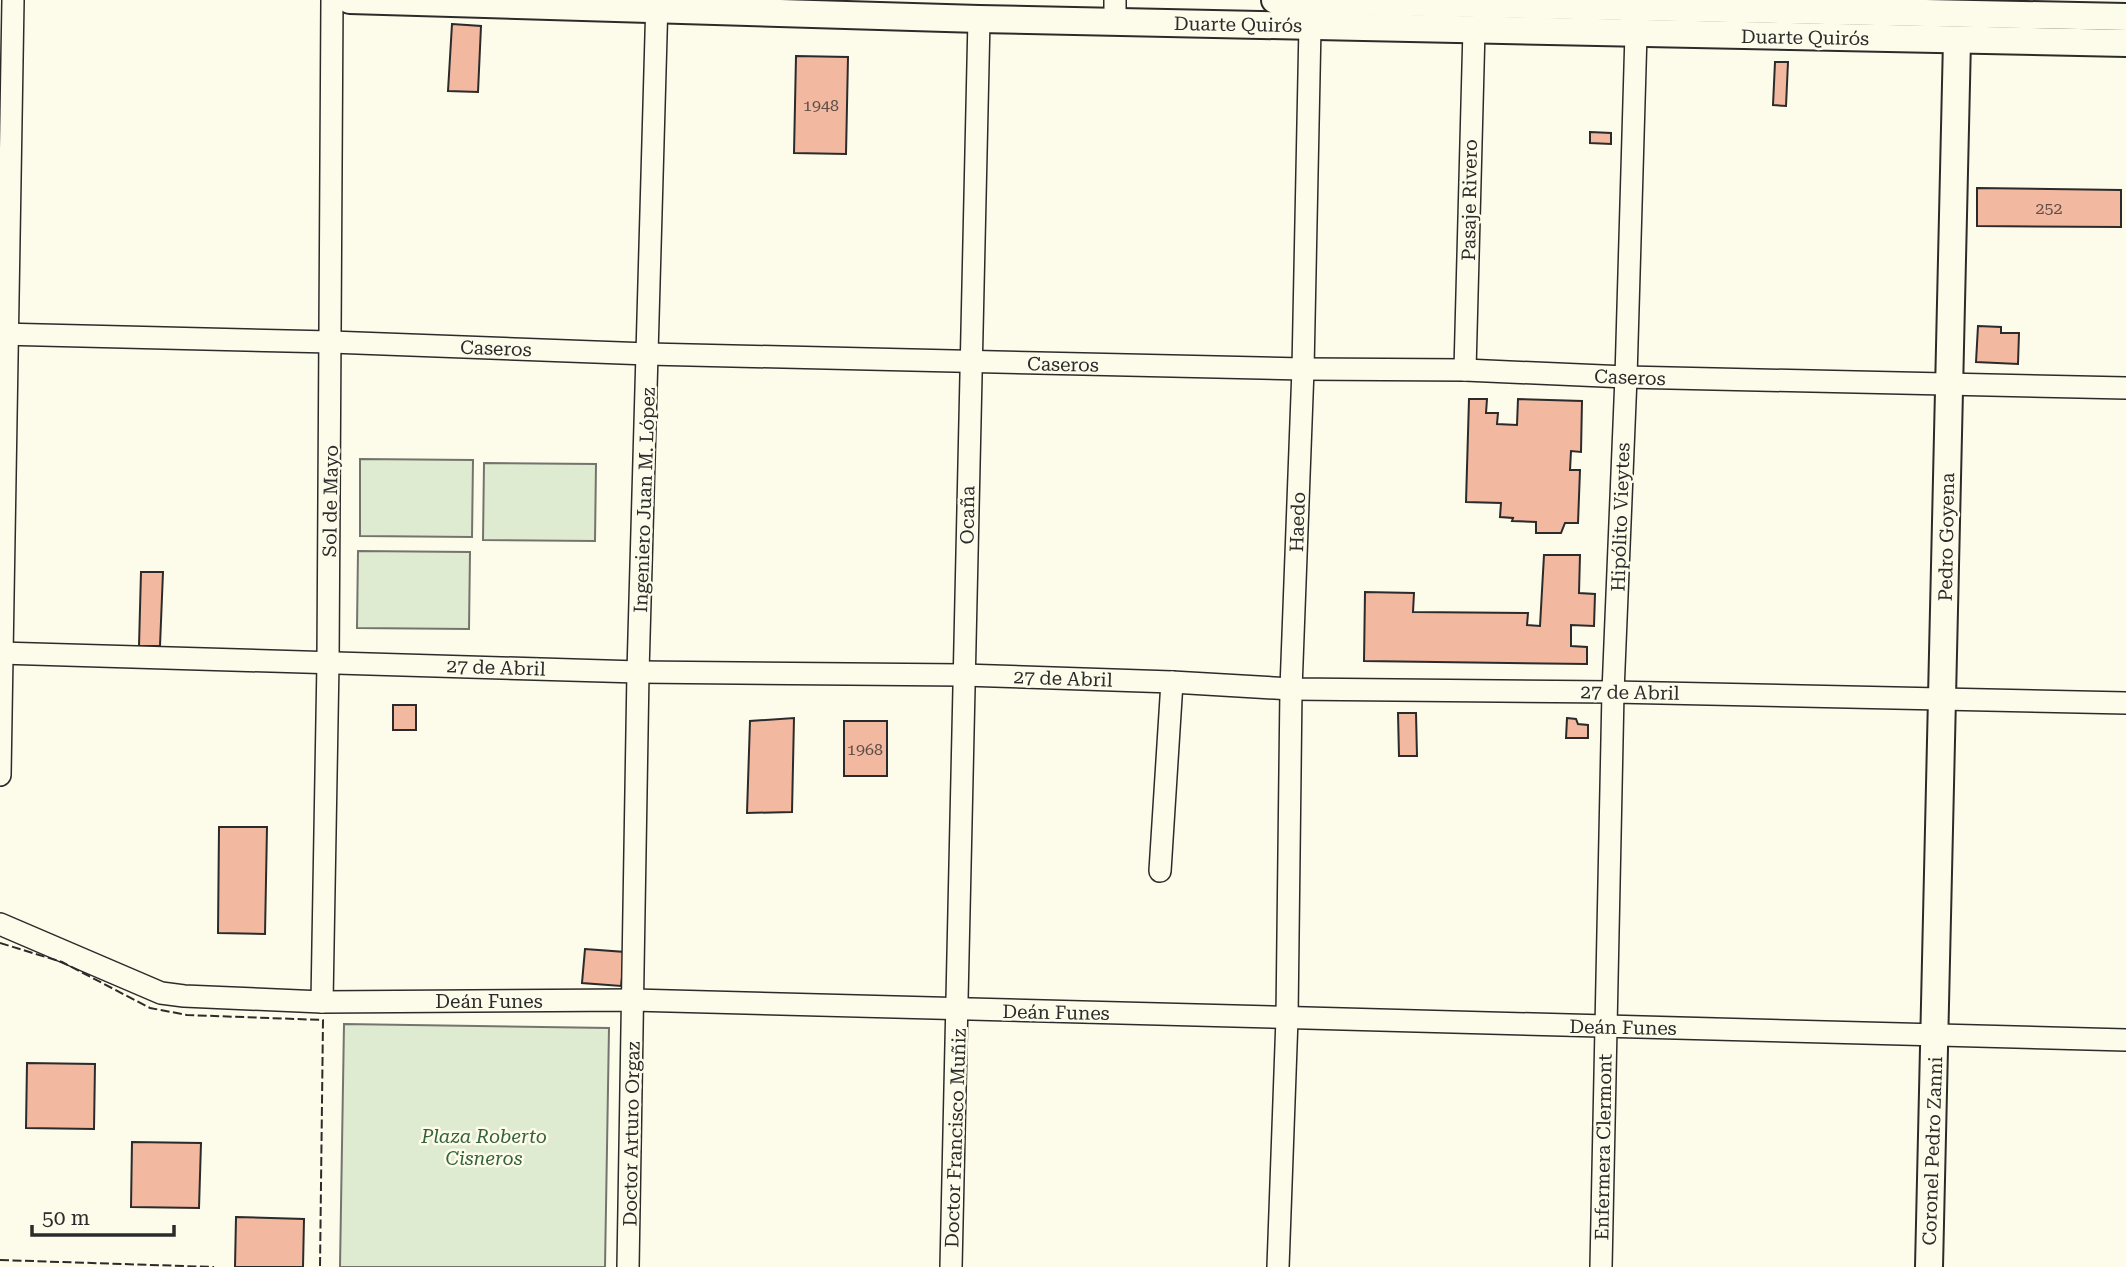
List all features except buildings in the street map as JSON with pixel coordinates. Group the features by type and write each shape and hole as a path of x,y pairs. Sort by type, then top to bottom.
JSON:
{"main road":[{"name":"Duarte Quirós","path":"350,0 656,5 979,19 1115,10 1310,26 1474,29 1755,16 2126,17"},
{"name":"Duarte Quirós","path":"1275,0 1336,1 1632,20"},
{"name":"Duarte Quirós","path":"1957,18 2126,44"},
{"name":"Pedro Goyena","path":"1935,1035 1957,18"},
{"name":"Coronel Pedro Zanni","path":"1928,1267 1935,1035"}],"street":[{"path":"0,775 4,334 13,0"},
{"name":"Sol de Mayo","path":"322,1002 328,662 332,0"},
{"name":"Ingeniero Juan M. López","path":"633,1000 638,672 656,5"},
{"name":"Ocaña","path":"958,1010 979,19"},
{"name":"Hipólito Vieytes","path":"1604,1027 1613,692 1626,377 1632,20"},
{"name":"Haedo","path":"1278,1267 1287,1018 1291,689 1303,369 1310,26"},
{"name":"Pasaje Rivero","path":"1465,370 1474,29"},
{"name":"Caseros","path":"4,334 331,342 648,354 1303,369 1465,370 1626,377 2126,388"},
{"name":"27 de Abril","path":"1,653 638,672 963,676 1172,682 1291,689 1613,692 2126,703"},
{"path":"1160,871 1172,682"},
{"name":"Deán Funes","path":"0,924 160,993 184,996 322,1002 633,1000 2126,1040"},
{"name":"Doctor Arturo Orgaz","path":"628,1267 633,1000"},
{"name":"Doctor Francisco Muñiz","path":"951,1267 958,1010"},
{"name":"Enfermera Clermont","path":"1601,1267 1604,1027"}],"green space":[{"path":"360,459 473,460 472,537 360,536"},
{"path":"484,463 596,464 595,541 483,540"},
{"path":"358,551 470,552 469,629 357,628"},
{"name":"Plaza Roberto Cisneros","path":"344,1024 609,1028 605,1267 340,1267"}],"fence":[{"path":"0,943 62,962 150,1008 187,1015 323,1020 320,1267"},
{"path":"0,1260 214,1267"}]}
